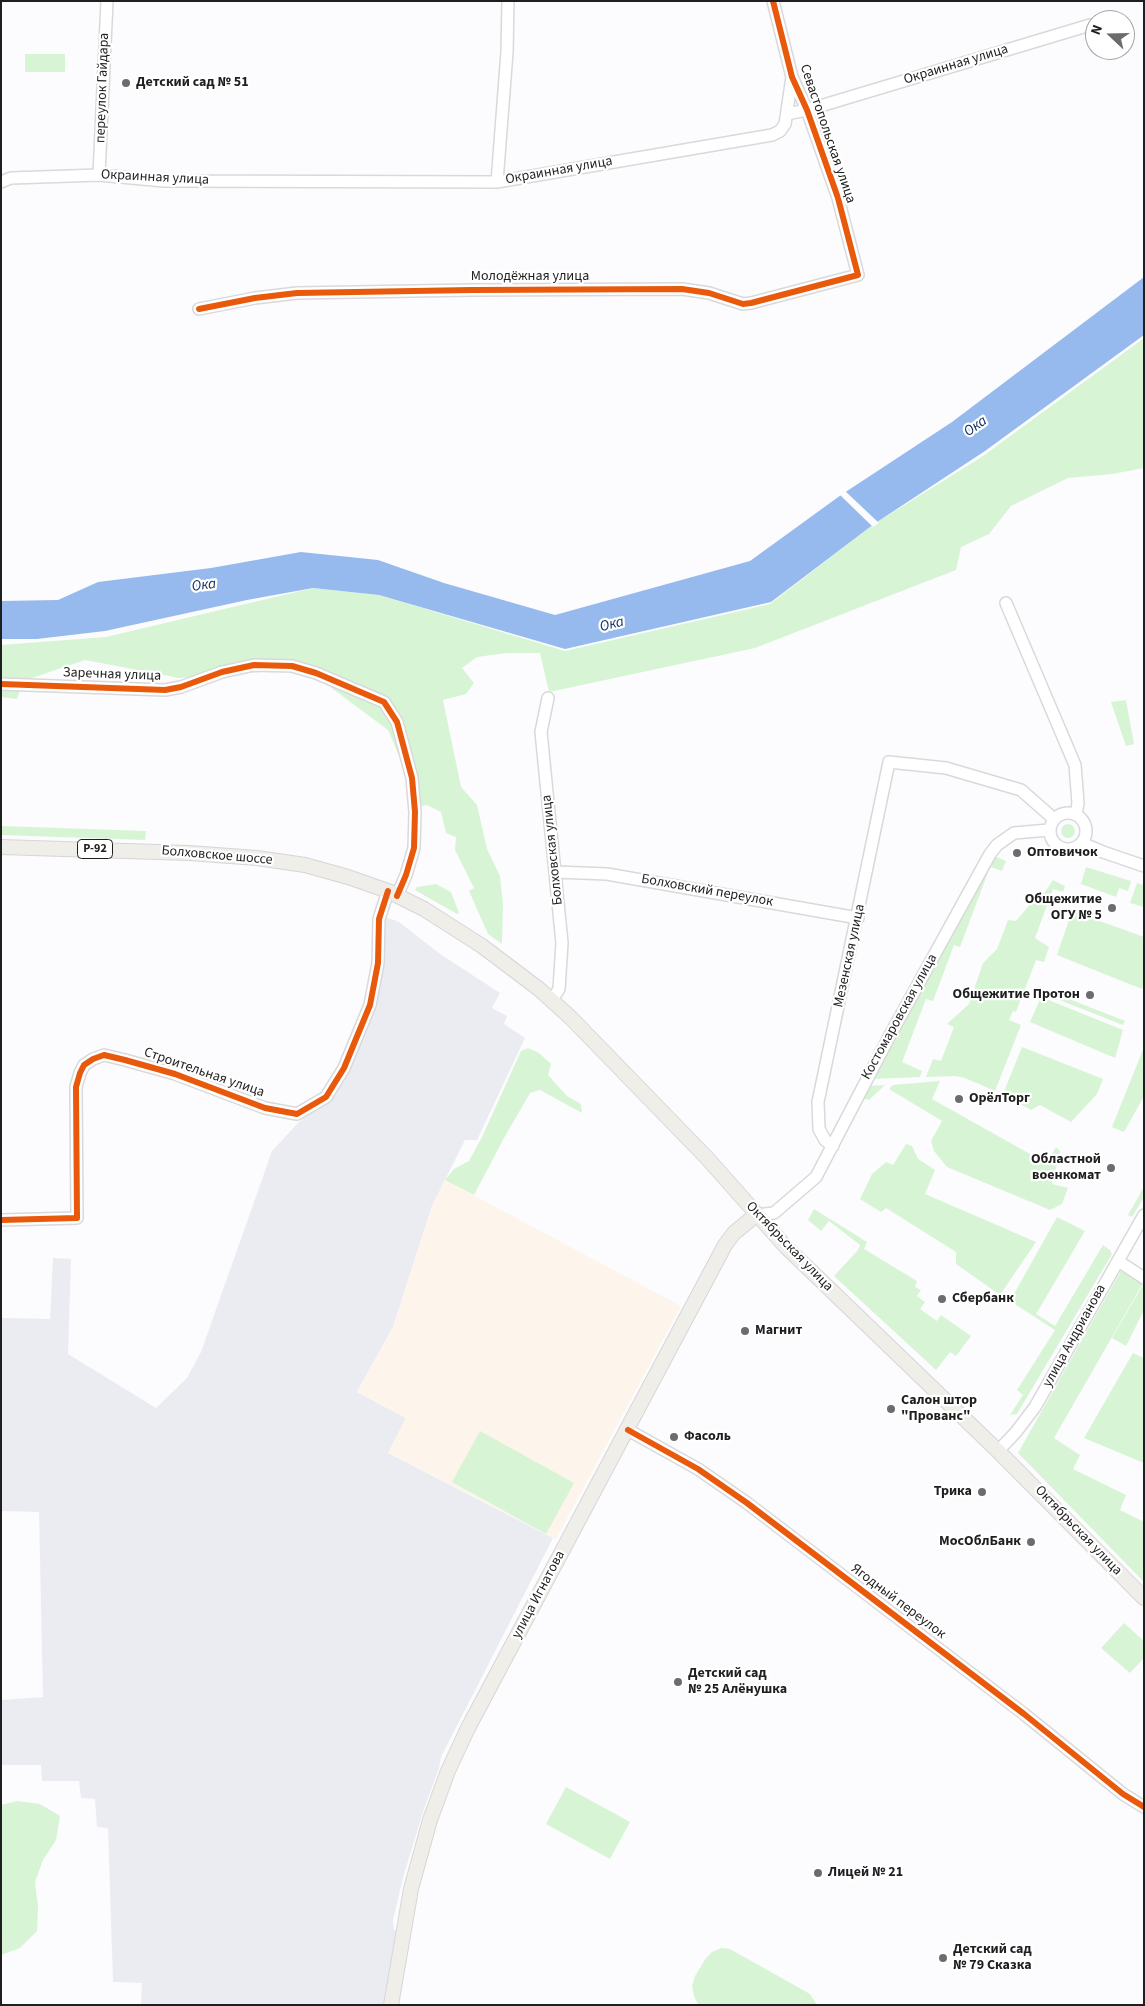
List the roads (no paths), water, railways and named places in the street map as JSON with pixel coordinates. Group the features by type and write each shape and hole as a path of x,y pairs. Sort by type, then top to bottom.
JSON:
{"main road":[{"name":"Болховское шоссе","path":"1,847 189,853 256,858 325,870 393,894 424,910"},
{"name":"Октябрьская улица","path":"424,910 498,957 572,1018 707,1158 786,1247 998,1451 1144,1598"},
{"name":"улица Игнатова","path":"391,2005 403,1927 417,1863 448,1771 468,1728 725,1245 734,1233 756,1215"}],"street":[{"name":"переулок Гайдара","path":"100,175 107,1"},
{"path":"497,182 507,52 508,1"},
{"name":"Севастопольская улица","path":"773,1 792,77 807,110 838,198 858,275"},
{"name":"Окраинная улица","path":"1,182 11,178 100,175 164,181 497,182 772,135 780,130 784,124 786,114 807,110 1085,27"},
{"path":"786,114 792,77"},
{"name":"Молодёжная улица","path":"199,309 254,298 297,293 481,290 682,289 709,293 743,304 751,304 858,275"},
{"path":"1006,603 1075,765 1078,803 1076,815"},
{"name":"Заречная улица","path":"1,684 166,690 181,687 222,672 254,665 292,666 316,673 384,702 394,715 400,735 412,778 415,812 414,848 406,875 393,894"},
{"name":"Болховская улица","path":"548,698 541,732 562,943 559,989 552,1000"},
{"name":"Мезенская улица","path":"833,1146 825,1140 819,1129 818,1102 858,918 889,762 946,768 1021,790 1052,824"},
{"path":"1064,813 1076,815 1084,822 1086,828 1085,838 1082,843 1071,850 1059,848 1051,839 1052,824 1064,813"},
{"name":"Костомаровская улица","path":"756,1215 774,1213 816,1177 990,854 997,845 1014,833 1052,824"},
{"path":"1082,843 1144,866"},
{"name":"Болховский переулок","path":"556,872 607,874 858,918"},
{"name":"Строительная улица","path":"1,1220 76,1218 76,1087 84,1065 92,1059 104,1055 125,1060 175,1074 264,1108 297,1114 326,1097 344,1068 370,1005 378,963 379,920 393,894"},
{"name":"улица Андрианова","path":"998,1451 1016,1432 1035,1407 1144,1215"},
{"path":"1118,1261 1144,1278"},
{"name":"Ягодный переулок","path":"628,1430 698,1469 747,1503 1016,1708 1123,1794 1144,1807"}],"water":[{"name":"Ока","path":"1144,277 1144,335 985,451 874,524 771,602 565,649 379,595 313,588 247,600 105,631 37,639 1,639 1,601 58,600 98,582 211,568 301,552 378,560 444,583 555,615 750,561 841,495 952,422"}],"place":[{"name":"Детский сад № 51","path":"126,83"},
{"name":"Оптовичок","path":"1017,853"},
{"name":"Общежитие ОГУ № 5","path":"1112,908"},
{"name":"Общежитие Протон","path":"1090,995"},
{"name":"ОрёлТорг","path":"959,1099"},
{"name":"Областной военкомат","path":"1111,1168"},
{"name":"Сбербанк","path":"942,1299"},
{"name":"Магнит","path":"745,1331"},
{"name":"Салон штор \"Прованс\"","path":"891,1409"},
{"name":"Фасоль","path":"674,1437"},
{"name":"Трика","path":"982,1492"},
{"name":"МосОблБанк","path":"1031,1542"},
{"name":"Детский сад № 25 Алёнушка","path":"678,1682"},
{"name":"Лицей № 21","path":"818,1873"},
{"name":"Детский сад № 79 Сказка","path":"943,1958"}]}
